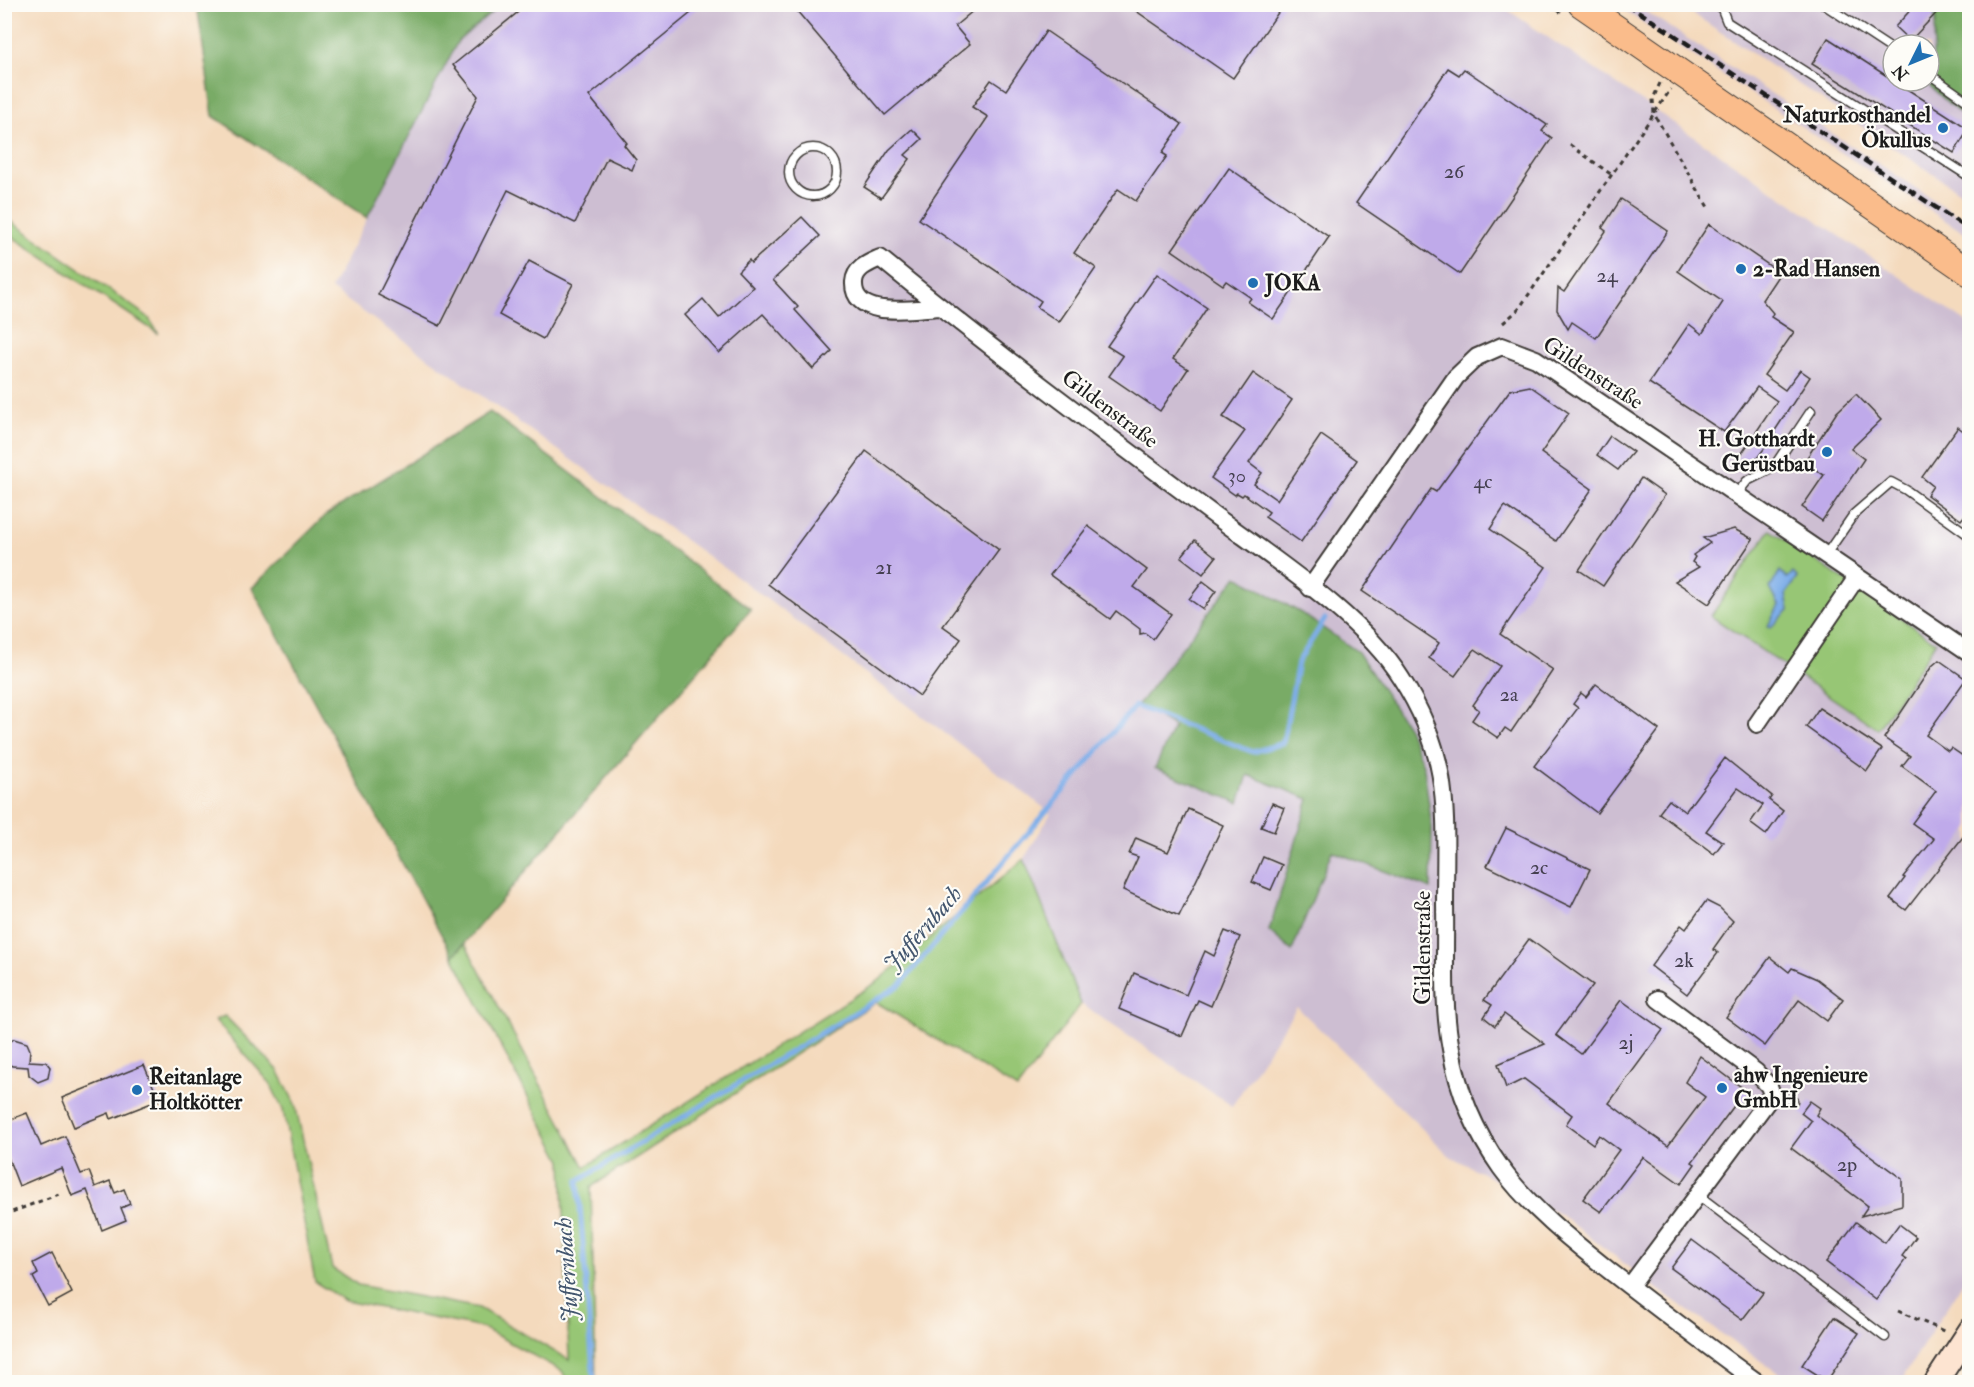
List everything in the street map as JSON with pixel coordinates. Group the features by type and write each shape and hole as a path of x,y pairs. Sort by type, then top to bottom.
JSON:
{"main road":[{"path":"1581,4 1970,273"}],"street":[{"name":"Gildenstraße","path":"940,307 872,309 859,301 854,290 854,276 864,265 880,258 940,307 1310,588 1374,642 1400,676 1427,725 1439,763 1447,827 1446,1014 1457,1077 1477,1131 1501,1169 1573,1241 1757,1383"},
{"name":"Gildenstraße","path":"1310,588 1456,377 1478,357 1502,346 1536,359 1970,653"},
{"path":"1757,724 1857,577"},
{"path":"1630,1286 1772,1095 1769,1086 1756,1072 1658,999"},
{"path":"1936,1383 1960,1332"}],"lane":[{"path":"1720,4 1727,22 1970,177"},
{"path":"1823,4 1881,42"},
{"path":"1941,82 1970,103"},
{"path":"807,148 816,148 830,154 836,162 837,175 831,188 824,193 811,196 797,189 792,183 789,171 796,154 807,148"},
{"path":"1736,495 1747,481 1773,468 1811,411"},
{"path":"1825,556 1854,514 1891,482 1906,490 1970,536"},
{"path":"1772,1095 1793,1101"},
{"path":"1698,1195 1885,1337"}],"path":[{"path":"1661,82 1653,99 1654,114 1709,209"},
{"path":"1503,323 1518,310 1671,89"},
{"path":"1569,145 1612,175"},
{"path":"4,1215 60,1194"},
{"path":"1898,1311 1960,1332"}],"shaded area":[{"path":"1499,4 1969,324 1969,1272 1900,1382 1791,1382 1659,1290 1561,1215 1450,1156 1297,1007 1232,1106 1081,1004 1024,859 1051,813 736,576 331,289 458,41 501,5","holes":["1139,705 1424,769 1432,828 1431,888 1332,851 1292,950 1269,930 1309,799 1248,775 1239,802 1156,767 1175,726"]},
{"path":"1693,4 1929,5 1936,20 1935,33 1881,33 1881,93 1938,93 1969,122 1969,198 1689,11"},
{"path":"1616,5 1636,5 1969,223 1969,236"}],"green space":[{"path":"197,4 501,5 458,41 367,218 213,116"},
{"path":"1929,5 1969,5 1969,122 1938,93 1941,93 1941,33 1935,33 1936,20"},
{"path":"5,217 148,317 159,334 5,232"},
{"path":"490,412 751,609 453,956 252,588 327,514"},
{"path":"1770,530 1936,642 1878,729 1711,616"},
{"path":"1237,576 1301,613 1358,652 1408,728 1424,768 1432,828 1431,889 1332,851 1292,951 1269,931 1309,799 1248,775 1239,803 1155,768 1174,726 1138,705"},
{"path":"1024,859 1081,1004 1017,1089 876,1002 591,1187 596,1382 568,1382 562,1371 483,1328 345,1301 315,1282 283,1110 270,1083 215,1020 225,1016 278,1070 295,1104 332,1268 358,1285 479,1308 569,1360 562,1161 453,956 465,944 585,1167 877,982"}],"water":[{"path":"1780,571 1787,578 1793,573 1798,578 1786,594 1789,610 1771,627 1768,626 1779,605 1770,588"}],"building":[{"path":"528,4 702,4 589,96 627,143 624,145 636,160 632,170 607,158 575,223 508,190 440,326 378,295 478,96 453,65"},
{"path":"791,4 981,4 955,26 970,44 885,115"},
{"path":"1126,4 1284,4 1233,78"},
{"path":"1916,4 1945,4 1918,33 1901,33 1895,27"},
{"path":"1046,31 1182,124 1162,153 1167,156 1136,201 1118,189 1074,253 1096,268 1059,322 1037,307 1041,301 919,219 988,117 972,107 991,80 1006,90"},
{"path":"1828,38 1881,72 1881,93 1913,93 1969,129 1954,153 1812,64"},
{"path":"1448,68 1459,75 1464,69 1547,125 1542,131 1552,138 1460,274 1356,203"},
{"path":"912,129 922,139 905,155 910,159 881,198 864,187 889,150"},
{"path":"1229,168 1329,237 1273,319 1248,302 1251,298 1226,281 1223,285 1172,250"},
{"path":"1621,199 1668,231 1596,338 1572,322 1568,329 1557,310 1558,288 1564,292 1606,231 1602,228"},
{"path":"802,217 820,236 773,280 798,307 795,310 832,351 813,369 763,314 719,353 685,315 703,299 719,318 753,287 738,271 749,260 751,263"},
{"path":"1709,224 1780,273 1762,300 1773,313 1771,317 1794,332 1764,375 1785,390 1800,370 1810,377 1774,432 1776,433 1748,470 1736,462 1777,401 1757,387 1724,432 1649,383 1689,324 1702,334 1723,302 1678,271"},
{"path":"529,261 573,284 543,339 499,315"},
{"path":"1157,274 1207,308 1173,359 1188,369 1160,411 1109,376 1123,356 1107,346"},
{"path":"1253,373 1292,400 1249,463 1262,473 1254,484 1277,500 1321,435 1357,460 1301,542 1265,517 1269,512 1244,494 1235,495 1211,478 1245,431 1223,417"},
{"path":"1530,386 1569,413 1541,453 1592,489 1556,541 1505,506 1490,529 1546,567 1500,634 1553,670 1511,732 1505,728 1498,738 1472,720 1479,710 1473,705 1500,666 1475,649 1455,676 1429,658 1439,643 1362,591 1431,489 1436,492 1510,390"},
{"path":"1856,394 1881,420 1851,449 1864,459 1822,521 1802,507 1824,475 1804,462 1837,412"},
{"path":"1958,427 1970,436 1970,509 1961,520 1927,495 1933,486 1922,477"},
{"path":"1610,436 1633,452 1618,470 1597,455"},
{"path":"866,451 999,550 943,626 961,639 920,696 768,584"},
{"path":"1641,478 1665,495 1603,586 1579,570"},
{"path":"1088,526 1147,570 1134,587 1171,614 1153,639 1145,633 1140,634 1140,629 1116,611 1110,619 1050,575"},
{"path":"1734,529 1753,539 1709,604 1675,581 1699,567 1692,562 1695,557 1693,555 1710,543 1703,538"},
{"path":"1195,540 1216,557 1203,574 1181,557"},
{"path":"1203,581 1216,591 1203,609 1189,599"},
{"path":"1939,660 1966,679 1926,735 1948,751 1951,748 1970,761 1970,828 1906,910 1890,898 1905,878 1903,877 1934,839 1912,823 1936,791 1902,766 1910,756 1884,738 1932,666"},
{"path":"1596,684 1659,730 1597,813 1534,766 1578,708 1573,704 1581,693 1586,697"},
{"path":"1819,708 1882,749 1867,771 1806,727"},
{"path":"1725,758 1772,796 1769,800 1783,811 1766,835 1750,823 1763,805 1738,788 1706,831 1723,842 1714,854 1659,813 1669,800 1685,812"},
{"path":"1272,803 1284,808 1274,832 1261,827"},
{"path":"1188,809 1223,825 1179,916 1123,890 1138,857 1129,854 1136,838 1168,852"},
{"path":"1506,828 1590,869 1571,907 1487,866"},
{"path":"1263,857 1282,865 1271,890 1252,882"},
{"path":"1706,901 1720,908 1733,921 1713,949 1718,953 1687,994 1651,966 1681,925 1686,929"},
{"path":"1225,931 1240,937 1211,1006 1198,1000 1182,1036 1119,1009 1134,973 1186,995 1205,951 1214,956"},
{"path":"1529,939 1593,985 1556,1035 1581,1054 1621,1000 1663,1030 1609,1103 1668,1146 1705,1097 1685,1082 1700,1056 1749,1093 1740,1105 1737,1102 1692,1162 1695,1164 1681,1184 1643,1157 1601,1212 1583,1199 1619,1150 1599,1135 1593,1144 1566,1124 1572,1115 1524,1079 1506,1088 1498,1064 1545,1044 1504,1014 1495,1026 1484,1017 1492,1005 1484,1000"},
{"path":"1770,957 1789,972 1792,968 1817,979 1843,999 1827,1021 1799,1000 1765,1046 1726,1017"},
{"path":"14,1039 27,1043 30,1050 29,1061 46,1062 50,1067 48,1078 38,1082 29,1075 28,1067 12,1066 6,1062 4,1046"},
{"path":"144,1065 159,1100 111,1119 109,1113 74,1127 62,1098"},
{"path":"1810,1101 1820,1108 1816,1115 1902,1179 1902,1205 1861,1216 1868,1206 1791,1148 1811,1121 1801,1113"},
{"path":"27,1113 41,1146 65,1136 81,1174 89,1171 95,1187 110,1181 115,1193 124,1189 130,1204 121,1208 126,1220 102,1230 87,1190 72,1196 61,1168 19,1186 4,1147 4,1122"},
{"path":"1856,1222 1885,1243 1899,1224 1916,1237 1902,1256 1906,1259 1876,1300 1826,1262"},
{"path":"1692,1240 1763,1293 1742,1320 1671,1268"},
{"path":"52,1253 72,1293 48,1306 33,1277 38,1274 33,1263"},
{"path":"1834,1317 1859,1333 1827,1381 1802,1365"}],"waterway":[{"name":"Juffernbach","path":"594,1382 578,1181 900,985 1135,706 1253,752 1283,743 1298,662 1325,619"}],"railway":[{"path":"1627,4 1970,230"}],"place":[{"name":"Naturkosthandel Ökullus","path":"1943,128"},
{"name":"2-Rad Hansen","path":"1741,269"},
{"name":"JOKA","path":"1253,283"},
{"name":"H. Gotthardt Gerüstbau","path":"1827,452"},
{"name":"ahw Ingenieure GmbH","path":"1722,1088"},
{"name":"Reitanlage Holtkötter","path":"137,1090"}]}
